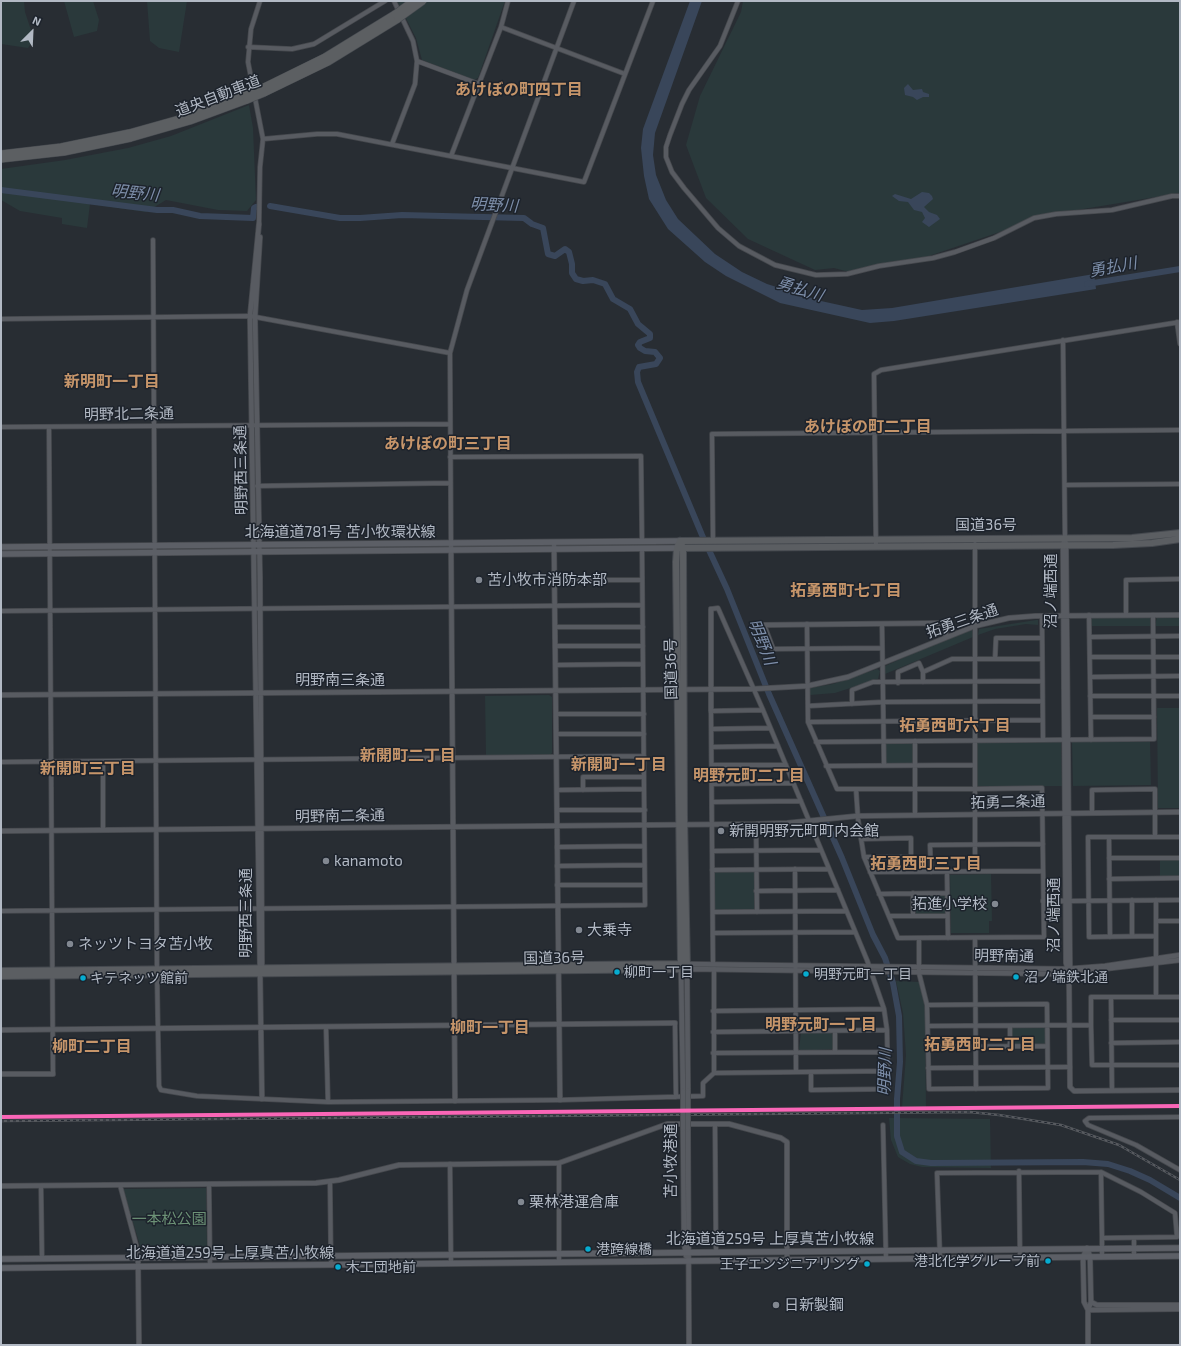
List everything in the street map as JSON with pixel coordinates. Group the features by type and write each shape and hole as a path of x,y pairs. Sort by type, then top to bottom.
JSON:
{"highway":[{"name":"道央自動車道","path":"396,17 413,1"},
{"name":"道央自動車道","path":"1,159 64,152 131,138 190,121 263,91 326,57 423,1"},
{"name":"道央自動車道","path":"1,154 61,147 129,133 246,98"},
{"name":"国道36号","path":"1065,542 1139,538 1180,533"},
{"name":"国道36号","path":"680,541 876,540 1065,542 1114,545 1180,539"},
{"path":"680,541 680,548"},
{"name":"国道36号","path":"1,970 52,972 158,972 261,969 684,966 680,548 876,547 974,541"},
{"name":"国道36号","path":"1,976 52,972"}],"main road":[{"name":"北海道道781号 苫小牧環状線","path":"1,554 48,550 155,546 680,541"},
{"name":"北海道道781号 苫小牧環状線","path":"1,547 154,553 680,548"},
{"name":"北海道道259号 上厚真苫小牧線","path":"1,1259 1180,1248"},
{"name":"北海道道259号 上厚真苫小牧線","path":"1,1268 1180,1256"}],"street":[{"name":"明野西三条通","path":"260,1 251,29 248,46 248,62 263,139 260,167 259,224 252,317 258,609 262,1099"},
{"path":"248,46 292,49 314,44 385,1"},
{"path":"392,144 415,84 417,61 413,41 394,1"},
{"path":"451,156 501,27 508,1"},
{"path":"455,1101 453,759 451,691 450,353 467,290 574,1"},
{"path":"263,139 330,134 392,144 512,169 584,182 653,1"},
{"path":"738,1 720,46 689,90 682,104 666,147 666,157 672,172 700,209 721,232 750,253 775,265 816,274 847,274 879,266 933,258 955,252 994,238 1034,218 1056,214 1112,210 1172,196 1180,196"},
{"path":"501,27 625,74"},
{"path":"417,61 479,84"},
{"path":"153,240 155,426 154,609 158,1029 159,1086 161,1090 197,1096 328,1102 560,1100 676,1097 703,1096 703,1083 714,1073 888,1071"},
{"path":"1,318 252,317 450,353"},
{"path":"876,547 874,374 881,370 1178,322 1180,344"},
{"name":"沼ノ端西通","path":"1063,340 1069,974"},
{"name":"明野北二条通","path":"1,427 450,424"},
{"path":"1,1074 53,1074 48,611 48,427"},
{"path":"707,541 712,434 1180,430"},
{"path":"450,457 641,456 642,541"},
{"path":"255,486 450,483"},
{"path":"1065,485 1180,484"},
{"path":"974,541 975,871"},
{"path":"554,543 560,1100"},
{"path":"1,911 645,905 642,548"},
{"path":"555,580 642,580"},
{"path":"1126,615 1126,580 1180,580"},
{"path":"1,611 642,605"},
{"path":"714,1073 711,609 718,608 755,688 793,783 811,821 820,850 855,932 872,966 884,1009 887,1030 888,1089 811,1090 811,1072"},
{"name":"拓勇三条通","path":"755,688 807,686 848,677 882,665 975,626 1010,618 1065,615 1180,615"},
{"path":"1089,615 1091,740"},
{"path":"816,742 1154,739 1153,615"},
{"path":"1042,616 1043,740"},
{"path":"882,648 773,649 764,625 945,623 946,637"},
{"path":"807,624 808,722 837,790 856,789 1042,788 1044,937 898,938 864,857 856,789"},
{"path":"882,624 884,765"},
{"path":"555,628 643,627"},
{"path":"1090,637 1180,636"},
{"path":"995,659 996,638 1042,638"},
{"path":"555,646 643,646"},
{"path":"1090,658 1180,657"},
{"path":"923,672 952,660 1042,659"},
{"path":"898,683 898,672 919,663 923,672 923,682"},
{"path":"556,665 643,664"},
{"path":"1090,677 1180,676"},
{"path":"852,704 852,690 873,682 1042,681"},
{"path":"681,689 755,688"},
{"name":"明野南三条通","path":"1,695 681,689"},
{"path":"1090,696 1180,696"},
{"path":"808,706 883,702 1042,701"},
{"path":"711,711 763,710"},
{"path":"556,714 644,714"},
{"path":"1091,717 1154,716"},
{"path":"808,722 1042,720"},
{"path":"712,729 770,728"},
{"path":"556,734 644,734"},
{"path":"915,815 916,741"},
{"path":"712,747 778,746"},
{"path":"1,762 453,759 644,756"},
{"path":"103,762 103,830"},
{"path":"712,765 786,765"},
{"path":"826,766 974,765"},
{"path":"583,790 584,777 644,777"},
{"path":"712,784 793,783"},
{"path":"557,790 644,789"},
{"path":"1092,813 1092,790 1155,789 1155,837"},
{"path":"712,802 801,801"},
{"path":"557,810 645,810"},
{"name":"拓勇二条通","path":"811,821 858,816 1180,812"},
{"path":"682,825 756,824 811,821"},
{"path":"756,824 757,912"},
{"name":"明野南二条通","path":"1,831 682,825"},
{"path":"1109,837 1110,936"},
{"path":"1156,936 1089,937 1088,838 1180,837"},
{"path":"861,839 910,838 911,872"},
{"path":"930,872 930,845 1043,844"},
{"path":"557,847 644,846"},
{"path":"712,851 820,850"},
{"path":"864,857 911,857"},
{"path":"1109,858 1180,858"},
{"path":"557,866 644,865"},
{"path":"795,869 796,1072"},
{"path":"712,870 829,869"},
{"path":"870,872 1043,871"},
{"path":"947,872 948,938"},
{"path":"1109,879 1180,878"},
{"path":"557,885 644,885"},
{"path":"756,891 838,890"},
{"path":"913,916 914,893"},
{"path":"879,894 947,893"},
{"path":"1132,900 1132,936"},
{"path":"1156,900 1156,997"},
{"path":"1043,901 1180,900"},
{"path":"713,912 846,911"},
{"path":"888,916 947,916"},
{"path":"1156,922 1180,921"},
{"path":"713,933 855,932"},
{"path":"919,938 919,970 927,1005 929,1089 1048,1088 1047,1004 927,1005"},
{"path":"975,938 976,1089"},
{"name":"明野南通","path":"919,970 975,974 1069,974 1180,956"},
{"name":"明野南通","path":"901,970 975,968 1069,969 1180,960"},
{"path":"684,966 796,968 874,972 901,970"},
{"name":"苫小牧港通","path":"684,966 689,1345"},
{"path":"796,968 872,966 901,970"},
{"path":"1069,974 1071,1090 1180,1090"},
{"path":"1180,997 1091,997 1092,1065 1180,1065"},
{"path":"1111,997 1112,1090"},
{"path":"713,1011 884,1009"},
{"path":"1111,1020 1180,1020"},
{"path":"1,1030 675,1023 676,1097"},
{"path":"928,1026 1091,1025"},
{"path":"1010,1026 1010,1047"},
{"path":"326,1027 328,1102"},
{"path":"713,1032 887,1030"},
{"path":"835,1031 835,1052"},
{"path":"1111,1043 1180,1042"},
{"path":"928,1047 1047,1046"},
{"path":"713,1053 888,1052"},
{"path":"928,1068 1070,1067"},
{"path":"1180,1117 1089,1118 1085,1121 1088,1125 1136,1146 1180,1170"},
{"path":"1,1186 330,1182 390,1166 558,1163 666,1124 729,1124 754,1129 781,1138 787,1142 787,1260"},
{"path":"715,1124 716,1252"},
{"path":"883,1125 886,1258"},
{"path":"558,1163 559,1262"},
{"path":"450,1164 451,1263"},
{"path":"1019,1171 1020,1257"},
{"path":"940,1258 937,1173 1019,1171 1101,1172 1142,1192 1176,1215 1177,1237 1102,1238"},
{"path":"1101,1172 1102,1256"},
{"path":"330,1182 331,1264"},
{"path":"209,1184 210,1265"},
{"path":"120,1185 137,1248 139,1345"},
{"path":"41,1186 42,1258"},
{"path":"1134,1238 1134,1256"},
{"path":"1087,1248 1084,1302 1088,1310"},
{"path":"1087,1256 1091,1302 1088,1310 1088,1345"},
{"path":"1091,1302 1097,1306 1180,1305"},
{"path":"1088,1310 1180,1309"}],"green space":[{"path":"1,1 24,1 25,12 34,39 28,48 1,44"},
{"path":"64,1 93,1 99,20 97,31 74,37"},
{"path":"147,1 187,1 179,52 159,48 150,41"},
{"path":"397,1 505,1 478,78 474,80 422,60 416,38"},
{"path":"743,1 1180,1 1180,193 1053,214 920,259 849,272 834,268 815,270 748,239 706,198 686,145 700,96 741,12"},
{"path":"249,105 253,128 256,200 247,211 218,210 166,200 146,212 90,204 87,228 62,224 62,218 20,211 1,200 1,169 65,160 128,148 171,136"},
{"path":"1150,617 1151,626 1091,626 1091,618"},
{"path":"1157,617 1180,617 1180,626 1155,626"},
{"path":"1038,620 1038,625 1026,624 995,629 978,635 979,629"},
{"path":"972,630 973,637 885,674 885,666 943,640"},
{"path":"877,669 880,671 878,679 835,693 810,695 810,688 833,684"},
{"path":"549,695 552,697 552,753 550,755 486,755 485,696"},
{"path":"1157,708 1180,708 1180,808 1158,808"},
{"path":"1150,741 1151,785 1073,786 1072,742"},
{"path":"885,742 914,742 914,764 885,764"},
{"path":"977,742 1061,742 1062,786 977,786"},
{"path":"1160,859 1180,859 1180,877 1160,877"},
{"path":"715,872 754,872 754,910 715,910"},
{"path":"991,874 992,921 989,921 989,933 951,933 950,875"},
{"path":"916,895 945,896 945,915 916,915"},
{"path":"896,981 920,982 925,1006 926,1107 902,1107 906,1055 903,1013"},
{"path":"1011,1028 1045,1028 1046,1043 1013,1045 1011,1044"},
{"path":"801,1033 831,1033 833,1035 833,1049 801,1051 799,1049"},
{"path":"889,1118 990,1119 991,1168 922,1167 910,1164 898,1157 891,1140"},
{"name":"一本松公園","path":"206,1188 207,1249 141,1249 123,1189"}],"water":[{"path":"690,1 702,1 655,133 653,155 656,175 666,200 678,219 715,254 742,272 767,284 821,301 862,310 892,308 1094,274 1096,289 894,321 870,323 780,303 726,276 705,262 668,229 649,199 644,176 641,148 643,129"},
{"path":"908,84 913,90 922,89 923,92 929,94 929,97 923,97 917,100 913,97 905,95 904,88"},
{"path":"922,192 929,193 933,199 924,207 929,212 937,215 940,219 929,227 922,222 925,218 922,212 914,210 908,202 899,201 892,196 895,194 911,199"}],"waterway":[{"name":"明野川","path":"1,190 157,210 173,210 200,216 253,218 254,208 256,207"},
{"name":"明野川","path":"270,206 340,218 402,215 524,218 532,224 543,228 548,254 555,256 565,249 569,252 572,264 572,273 576,279 583,281 593,280 605,284 613,299 630,309 638,324 650,334 650,338 640,342 638,345 645,351 655,352 660,358 656,364 639,367 637,372 638,382 702,535 727,589 769,694 842,858 873,935 885,958 893,983 899,1016 900,1062 897,1099 897,1136 902,1152 916,1161 931,1163 1083,1162 1108,1164 1130,1171 1150,1180 1180,1198"},
{"name":"勇払川","path":"1087,284 1180,269"}],"railway":[{"path":"1,1121 970,1112 1061,1125 1119,1145 1180,1180"}],"transit line":[{"path":"1,1117 1180,1106"}],"place":[{"name":"苫小牧市消防本部","path":"479,580"},
{"name":"新開明野元町町内会館","path":"721,831"},
{"name":"kanamoto","path":"326,861"},
{"name":"拓進小学校","path":"995,904"},
{"name":"大乗寺","path":"579,930"},
{"name":"ネッツトヨタ苫小牧","path":"70,944"},
{"name":"柳町一丁目","path":"617,972"},
{"name":"明野元町一丁目","path":"806,974"},
{"name":"沼ノ端鉄北通","path":"1016,977"},
{"name":"キテネッツ館前","path":"83,978"},
{"name":"栗林港運倉庫","path":"521,1202"},
{"name":"港跨線橋","path":"588,1249"},
{"name":"港北化学グループ前","path":"1048,1261"},
{"name":"王子エンジニアリング","path":"867,1264"},
{"name":"木工団地前","path":"338,1267"},
{"name":"日新製鋼","path":"776,1305"}],"district":[{"name":"あけぼの町四丁目","path":"519,90"},
{"name":"新明町一丁目","path":"112,382"},
{"name":"あけぼの町二丁目","path":"868,427"},
{"name":"あけぼの町三丁目","path":"448,444"},
{"name":"拓勇西町七丁目","path":"846,591"},
{"name":"拓勇西町六丁目","path":"955,726"},
{"name":"新開町二丁目","path":"408,756"},
{"name":"新開町一丁目","path":"619,765"},
{"name":"新開町三丁目","path":"88,769"},
{"name":"明野元町二丁目","path":"749,776"},
{"name":"拓勇西町三丁目","path":"926,864"},
{"name":"明野元町一丁目","path":"821,1025"},
{"name":"柳町一丁目","path":"490,1028"},
{"name":"拓勇西町二丁目","path":"980,1045"},
{"name":"柳町二丁目","path":"92,1047"}]}
